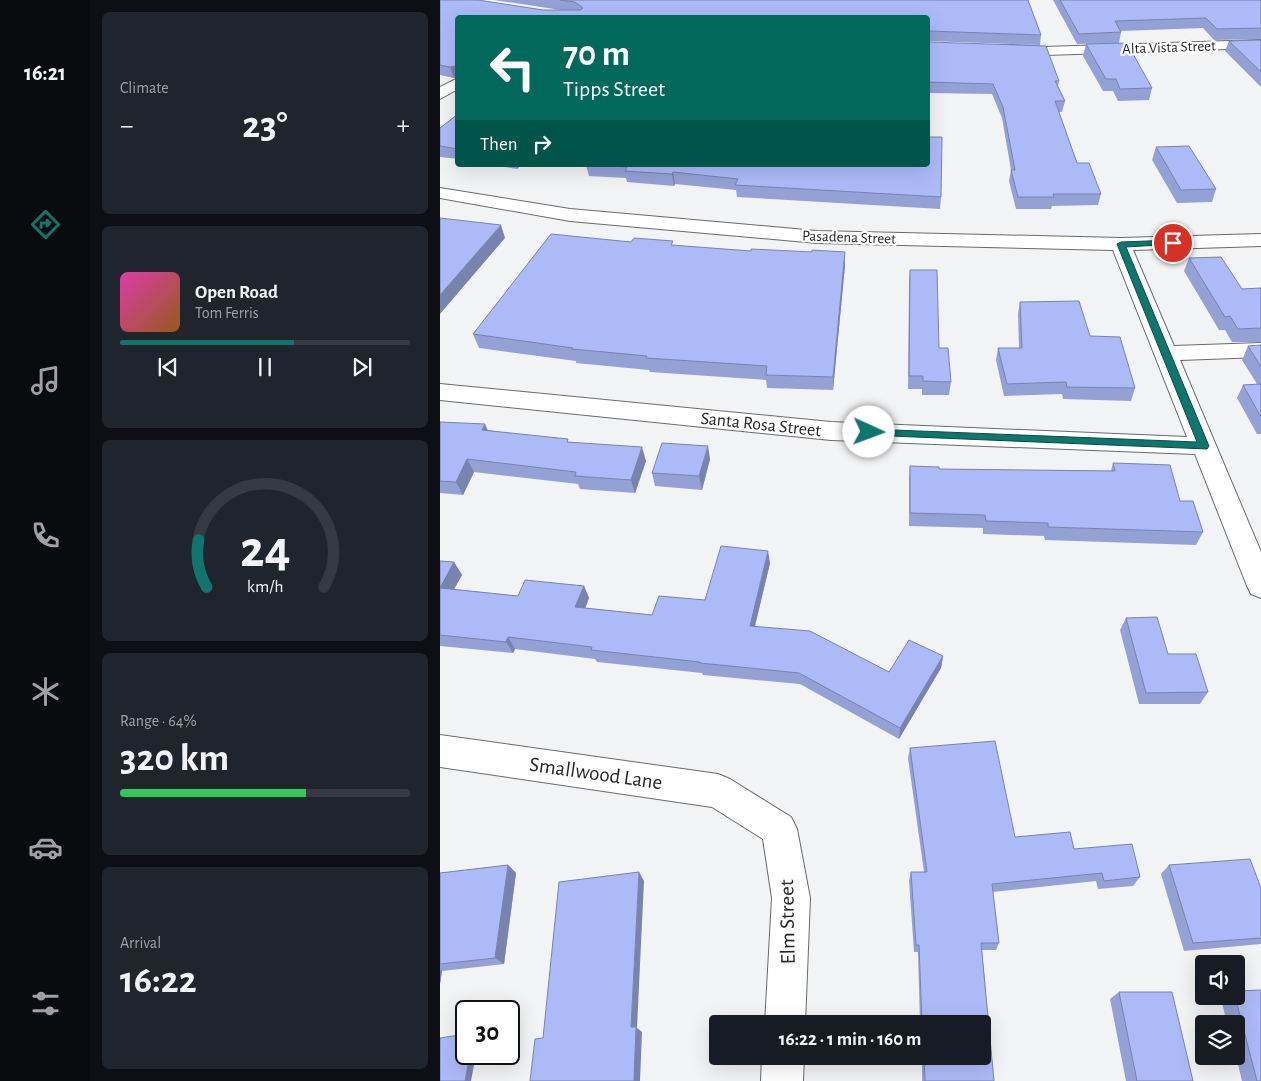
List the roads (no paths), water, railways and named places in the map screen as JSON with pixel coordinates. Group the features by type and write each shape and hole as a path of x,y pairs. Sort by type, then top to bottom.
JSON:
{"street":[{"name":"Alta Vista Street","path":"996,49 1045,51 1261,44"},
{"path":"440,94 455,84"},
{"name":"Pasadena Street","path":"440,192 570,215 817,237 1121,244 1261,240"},
{"path":"1121,244 1261,586"},
{"path":"1165,353 1261,350"},
{"name":"Santa Rosa Street","path":"440,392 831,431 1203,446"},
{"name":"Smallwood Lane","path":"440,750 718,791 747,809"},
{"name":"Elm Street","path":"747,809 780,829 791,898 785,1015"},
{"path":"782,1081 783,1065"}]}
